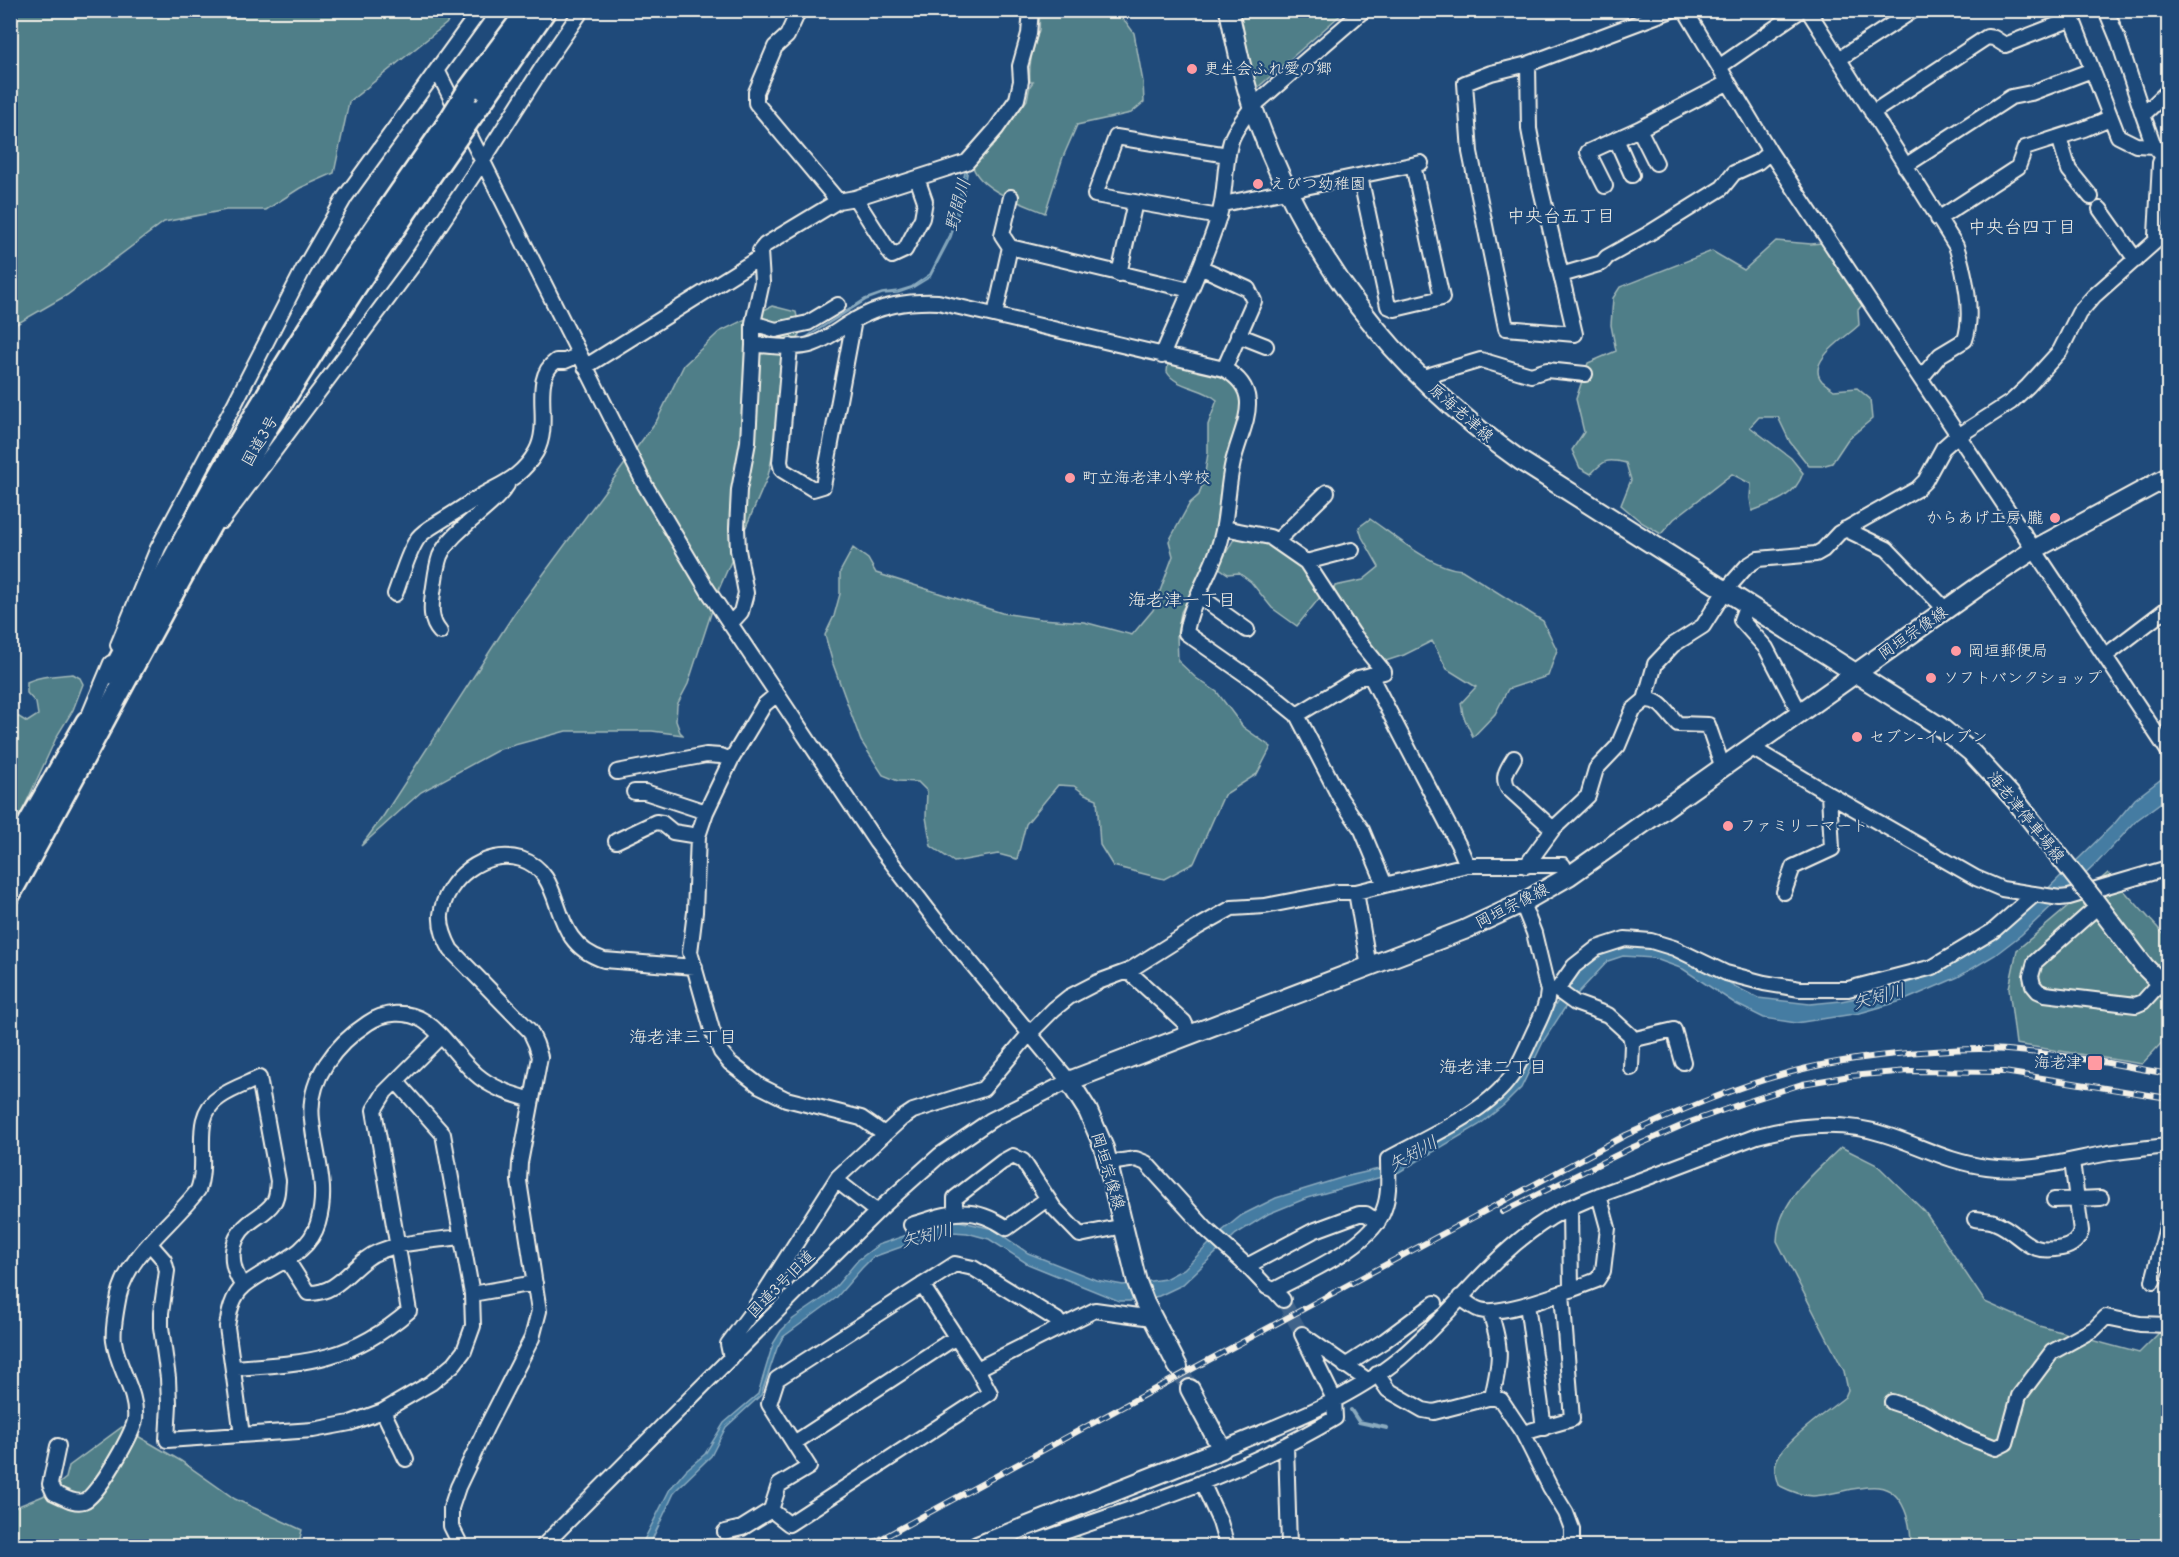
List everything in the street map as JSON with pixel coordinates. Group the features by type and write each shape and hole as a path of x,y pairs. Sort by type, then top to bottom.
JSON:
{"highway":[{"name":"国道3号","path":"10,893 186,568 296,379 450,134 468,91 528,10"},
{"name":"国道3号","path":"10,857 85,725 196,516 247,429 355,257 450,134 475,111 545,10"}],"main road":[{"name":"原海老津線","path":"1229,10 1252,107 1288,192 1323,256 1347,292 1376,330 1420,378 1464,418 1512,455 1857,673"},
{"name":"岡垣宗像線","path":"1178,1367 1137,1282 1109,1163 1088,1111 1069,1081 1370,967 1464,930 1522,903 1569,876 2035,549 2169,477"},
{"name":"海老津停車場線","path":"1857,673 1947,733 1971,752 2016,801 2144,966 2164,986"},
{"path":"977,1546 1222,1449 1190,1389"}],"street":[{"path":"85,725 158,548 236,403 303,270 345,197 480,10"},
{"path":"186,568 414,265 582,10"},
{"path":"799,10 786,36 775,47 756,92 756,103 837,201"},
{"path":"730,624 741,612 746,593 738,550 737,528 739,489 748,442 753,323 762,282 760,251 765,245 837,201 855,198 967,162 996,129 1020,91 1020,66 1029,34 1031,10"},
{"path":"1162,356 1200,267 1221,210 1228,155 1239,123 1252,107 1364,10"},
{"path":"1719,67 1801,10"},
{"path":"1808,10 1956,246 1962,265 1967,290 1968,333 1965,340 1940,355 1921,378"},
{"path":"1839,59 1914,10"},
{"path":"1645,700 1655,664 1673,645 1703,626 1725,591 1748,566 1758,559 1816,554 1845,529 1917,489 1925,481 1943,448 2010,402 2028,386 2060,351 2079,313 2094,296 2163,239 2156,235 2162,155 2143,115 2106,10"},
{"path":"1528,64 1529,129 1575,334 1506,328 1470,152 1465,83 1683,11 1770,152 2169,752"},
{"path":"1872,113 1988,37 2005,45 2071,15 2118,136 2162,155"},
{"path":"437,70 645,485 730,624 897,870 1069,1081"},
{"path":"1905,166 2011,97 2031,93 2092,70"},
{"path":"1605,186 1588,152 1639,129 1727,83"},
{"path":"2143,115 2166,93"},
{"path":"1938,219 2018,167 2025,148 2110,118"},
{"path":"1639,129 1656,163"},
{"path":"1228,155 1116,137 1095,195 1135,202 1221,210 1288,192 1360,176 1417,164 1442,298 1395,309 1388,306 1360,176"},
{"path":"2059,137 2070,170 2091,197"},
{"path":"1616,139 1632,175"},
{"path":"1561,276 1602,263 1607,257 1722,188 1734,173 1758,162 1770,152"},
{"path":"855,198 892,256 905,249 922,218 925,201 916,178"},
{"path":"1011,197 1002,235 1010,247 1190,290"},
{"path":"1119,274 1135,202"},
{"path":"2100,209 2136,260"},
{"path":"994,315 1010,247"},
{"path":"440,633 433,620 431,609 441,554 461,530 524,468 541,441 544,429 543,383 545,372 556,362 582,361 759,258"},
{"path":"1200,267 1248,289 1254,301 1224,369"},
{"path":"753,345 811,345 872,310 888,305 938,302 1224,369 1238,377 1245,386 1248,410 1233,464 1224,528 1218,551 1189,615 1186,633 1256,681 1297,715 1340,798 1362,830 1385,885"},
{"path":"753,323 776,330 808,323 838,305"},
{"path":"790,346 780,462 782,470 813,489 823,486 854,320"},
{"path":"1238,335 1266,346"},
{"path":"1420,378 1481,360 1531,375 1547,370 1585,374"},
{"path":"395,594 418,537 478,497 510,482"},
{"path":"1277,541 1327,492"},
{"path":"1224,528 1270,537 1306,562 1353,634 1384,672 1358,678 1297,715"},
{"path":"1845,529 1887,549 1946,610"},
{"path":"1306,562 1352,549"},
{"path":"1198,595 1247,630"},
{"path":"1747,604 1741,620 1766,648 1800,713"},
{"path":"2105,656 2169,608"},
{"path":"1370,675 1467,865"},
{"path":"777,694 764,705 731,760 706,812 698,836 695,912 690,952 712,1030 730,1063 760,1086 786,1099 861,1118 884,1134"},
{"path":"1526,866 1553,829 1588,796 1596,769 1618,746 1633,710 1645,700 1653,699 1658,702 1678,724 1708,725 1722,768"},
{"path":"1752,748 1976,878 2002,888 2069,897 2169,868"},
{"path":"617,772 706,755 721,756 731,760"},
{"path":"1514,758 1504,775 1504,781 1508,788 1553,829"},
{"path":"634,792 645,792 706,812"},
{"path":"1784,892 1793,867 1832,849 1829,794"},
{"path":"616,842 656,822 662,823 673,832 698,836"},
{"path":"461,1546 451,1526 451,1508 473,1456 534,1332 539,1311 519,1181 520,1163 540,1057 530,1031 451,950 444,936 441,916 444,903 462,876 474,865 488,858 510,857 529,863 540,872 548,882 571,939 592,956 604,960 695,968"},
{"path":"731,1358 728,1344 754,1310 836,1180 884,1134 913,1111 983,1089 1030,1033 1070,997 1098,982 1128,971 1232,908 1275,904 1337,892 1356,892 1467,865 1563,865 1569,876"},
{"path":"1356,892 1370,967"},
{"path":"1109,1163 1137,1159 1146,1163 1206,1229 1278,1295 1366,1238 1384,1210 1389,1186 1388,1159 1453,1124 1476,1109 1507,1083 1517,1068 1553,990 1574,966 1597,948 1625,939 1651,941 1674,948 1726,973 1764,983 1800,989 1848,989 1934,967 1993,931 2035,894"},
{"path":"1522,903 1553,990 1575,1003 1608,1015 1630,1035 1631,1068"},
{"path":"2096,903 2035,962 2031,976 2033,985 2045,994 2136,1005 2164,986"},
{"path":"1128,971 1184,1022 1190,1035"},
{"path":"242,1435 227,1327 229,1312 243,1286 287,1260 306,1245 317,1227 323,1207 323,1188 311,1119 311,1105 321,1071 329,1059 361,1027 376,1018 387,1015 412,1015 424,1021 441,1036 480,1077 501,1089 532,1100"},
{"path":"1631,1040 1674,1030 1683,1062"},
{"path":"232,1368 299,1363 329,1357 364,1343 389,1328 408,1311 374,1110 385,1092 441,1036"},
{"path":"58,1446 50,1484 54,1493 76,1502 87,1500 101,1485 135,1421 133,1401 113,1340 119,1295 125,1279 138,1257 198,1190 202,1177 202,1124 211,1103 221,1095 259,1078 278,1181 274,1202 239,1233 235,1240 232,1255 233,1267 243,1286"},
{"path":"150,1244 164,1260 167,1271 161,1327 168,1378 167,1440 313,1430 350,1423 382,1411 431,1383 459,1357 470,1338 473,1326 472,1294 443,1134 396,1081"},
{"name":"国道3号旧道","path":"543,1546 877,1212 940,1155 964,1137 1018,1105 1069,1081"},
{"path":"1222,1449 1334,1400 1399,1359 1496,1260 1524,1236 1570,1207 1757,1136 1808,1126 1836,1126 1884,1134 1960,1162 1988,1168 2016,1169 2108,1153 2169,1146"},
{"path":"955,1211 955,1198 1013,1156 1023,1161 1047,1199 1080,1235 1124,1226"},
{"path":"1975,1219 1993,1222 2031,1247 2046,1252 2069,1247 2079,1239 2081,1231 2072,1161"},
{"path":"836,1180 877,1212"},
{"path":"1460,1298 1479,1310 1490,1312 1527,1304 1597,1280 1603,1271 1608,1228 1599,1195"},
{"path":"2054,1200 2101,1198"},
{"path":"911,1225 955,1211 995,1220 1007,1228 1047,1199"},
{"path":"1523,1433 1572,1419 1567,1292 1570,1207"},
{"path":"1247,1266 1313,1231 1359,1214 1366,1214 1378,1222"},
{"path":"2153,1281 2169,1222"},
{"path":"287,1260 308,1293 318,1293 334,1287 378,1251 460,1236"},
{"path":"725,1532 742,1528 771,1510 779,1485 809,1467 769,1404 777,1379 955,1264 973,1268 1057,1320 1062,1326"},
{"path":"472,1294 535,1283"},
{"path":"771,1510 789,1524 990,1393 922,1285"},
{"path":"1345,1366 1384,1341 1435,1303"},
{"path":"1527,1304 1544,1428"},
{"path":"977,1370 1095,1310 1149,1311"},
{"path":"1490,1312 1500,1353 1492,1396"},
{"path":"1892,1402 1922,1412 1965,1436 1996,1448 2006,1443 2019,1396 2052,1352 2094,1329 2106,1317 2140,1324 2169,1325"},
{"path":"1023,1546 1202,1482 1286,1445 1335,1418 1334,1400 1302,1334 1345,1366 1372,1377 1423,1410 1434,1412 1492,1396 1501,1400 1523,1433 1550,1487 1566,1512 1572,1529 1572,1546"},
{"path":"794,1443 956,1337"},
{"path":"1384,1341 1399,1359"},
{"path":"382,1411 406,1459"},
{"path":"1286,1445 1290,1546"},
{"path":"1202,1482 1220,1522 1227,1546"}],"green space":[{"path":"11,10 456,11 446,24 349,102 334,173 300,188 266,210 226,210 164,222 67,295 15,325 10,324"},
{"path":"1239,10 1345,11 1256,89"},
{"path":"1039,11 1111,11 1126,22 1134,33 1143,82 1144,102 1131,113 1077,125 1063,157 1045,213 994,190 985,183 973,167 995,144 1027,100 1033,82 1030,82 1030,68 1039,30"},
{"path":"1776,241 1822,243 1833,248 1866,300 1858,310 1859,325 1823,358 1818,373 1822,381 1834,390 1857,388 1870,399 1872,419 1848,439 1832,463 1809,466 1790,442 1778,417 1759,417 1750,427 1791,458 1803,473 1795,488 1782,498 1752,511 1751,484 1732,474 1674,519 1661,534 1641,522 1621,505 1631,480 1626,463 1606,461 1591,474 1580,468 1572,450 1584,432 1576,399 1588,363 1616,351 1611,325 1613,298 1620,287 1712,251 1744,270"},
{"path":"772,306 796,312 800,330 768,476 719,589 688,684 677,705 676,721 683,735 652,731 566,731 500,749 421,792 361,846 384,815 514,614 657,420 684,365 719,332"},
{"path":"1168,363 1207,370 1226,377 1239,388 1243,402 1220,522 1211,556 1181,612 1177,635 1178,661 1196,678 1217,692 1243,727 1271,747 1257,774 1224,795 1194,863 1164,879 1113,866 1100,845 1097,799 1074,786 1058,785 1026,824 1017,859 998,854 954,862 931,846 926,817 927,791 918,782 898,781 883,775 861,741 825,635 834,616 840,594 840,572 853,548 868,559 876,573 1002,613 1084,622 1132,635 1153,610 1173,556 1169,541 1190,503 1199,495 1208,453 1208,425 1217,400 1171,377 1167,372"},
{"path":"1370,519 1426,557 1438,564 1462,570 1543,621 1557,650 1548,676 1508,689 1495,714 1473,737 1463,715 1461,703 1476,687 1447,669 1432,641 1404,655 1383,662 1355,632 1354,620 1343,614 1331,597 1335,586 1363,580 1379,567 1359,527"},
{"path":"1242,535 1269,540 1309,572 1321,596 1297,626 1272,608 1251,582 1239,573 1228,574 1218,567 1234,539"},
{"path":"73,674 80,678 83,684 73,710 57,736 11,836 11,712 27,722 38,715 36,703 27,693 27,682 43,677"},
{"path":"2108,873 2168,939 2168,1036 2142,1064 2016,1044 2009,988 2017,950"},
{"path":"1841,1147 1877,1165 1925,1212 1985,1302 2039,1326 2139,1353 2168,1324 2168,1546 1911,1546 1910,1528 1905,1510 1895,1495 1887,1490 1878,1487 1862,1487 1813,1496 1799,1494 1778,1485 1775,1468 1780,1454 1817,1418 1845,1397 1848,1390 1844,1371 1777,1241 1779,1226 1791,1200 1809,1178"},
{"path":"122,1427 181,1461 235,1499 302,1530 298,1546 11,1546 11,1509 43,1496 66,1478 69,1466"},
{"path":"1050,1520 1095,1546 989,1546"}],"water":[{"name":"野間川","path":"1033,11 1037,11 1036,35 1028,61 1027,94 1001,132 968,169 962,201 951,237 930,277 912,288 866,300 805,338 865,299 882,293 911,287 930,274 950,235 966,168 1000,130 1024,93 1025,64 1033,32"},
{"name":"矢矧川","path":"2168,774 2168,797 2137,820 2096,864 2021,935 1995,955 1958,977 1905,1000 1860,1013 1796,1023 1764,1018 1736,1004 1683,969 1653,958 1623,956 1608,961 1566,1006 1544,1040 1521,1088 1479,1125 1399,1172 1307,1198 1268,1214 1236,1234 1182,1285 1159,1296 1137,1301 1119,1301 1028,1264 989,1239 967,1233 952,1232 932,1236 873,1257 836,1298 783,1337 761,1395 726,1427 711,1456 675,1491 649,1546 641,1546 670,1489 686,1470 705,1454 724,1423 758,1394 773,1344 781,1331 793,1319 825,1297 858,1260 878,1245 939,1224 959,1221 993,1229 1028,1253 1096,1280 1123,1285 1165,1279 1184,1269 1222,1231 1242,1215 1276,1198 1379,1169 1483,1111 1571,982 1589,961 1605,950 1625,944 1650,946 1710,970 1758,998 1810,1004 1871,995 1930,975 1989,941 2023,913 2115,823 2135,799"}],"waterway":[{"path":"1351,1410 1359,1422 1387,1428"}],"tunnel":[{"path":"1283,1300 1302,1334"},
{"path":"1178,1367 1190,1389"}],"railway":[{"path":"868,1546 1626,1135 1731,1091 1773,1077 1830,1063 1882,1055 1961,1049 1998,1049 2047,1054 2168,1074"},
{"path":"1502,1212 1631,1148 1690,1122 1802,1084 1850,1076 1908,1071 2004,1072 2168,1098"}],"place":[{"name":"更生会ふれ愛の郷","path":"1192,69"},
{"name":"えびつ幼稚園","path":"1258,184"},
{"name":"町立海老津小学校","path":"1070,478"},
{"name":"からあげ工房 朧","path":"2055,518"},
{"name":"岡垣郵便局","path":"1956,651"},
{"name":"ソフトバンクショップ","path":"1931,678"},
{"name":"セブン-イレブン","path":"1857,737"},
{"name":"ファミリーマート","path":"1728,826"},
{"name":"海老津","path":"2095,1063"}],"district":[{"name":"中央台五丁目","path":"1561,216"},
{"name":"中央台四丁目","path":"2022,227"},
{"name":"海老津一丁目","path":"1182,600"},
{"name":"海老津三丁目","path":"683,1037"},
{"name":"海老津二丁目","path":"1493,1067"}]}
